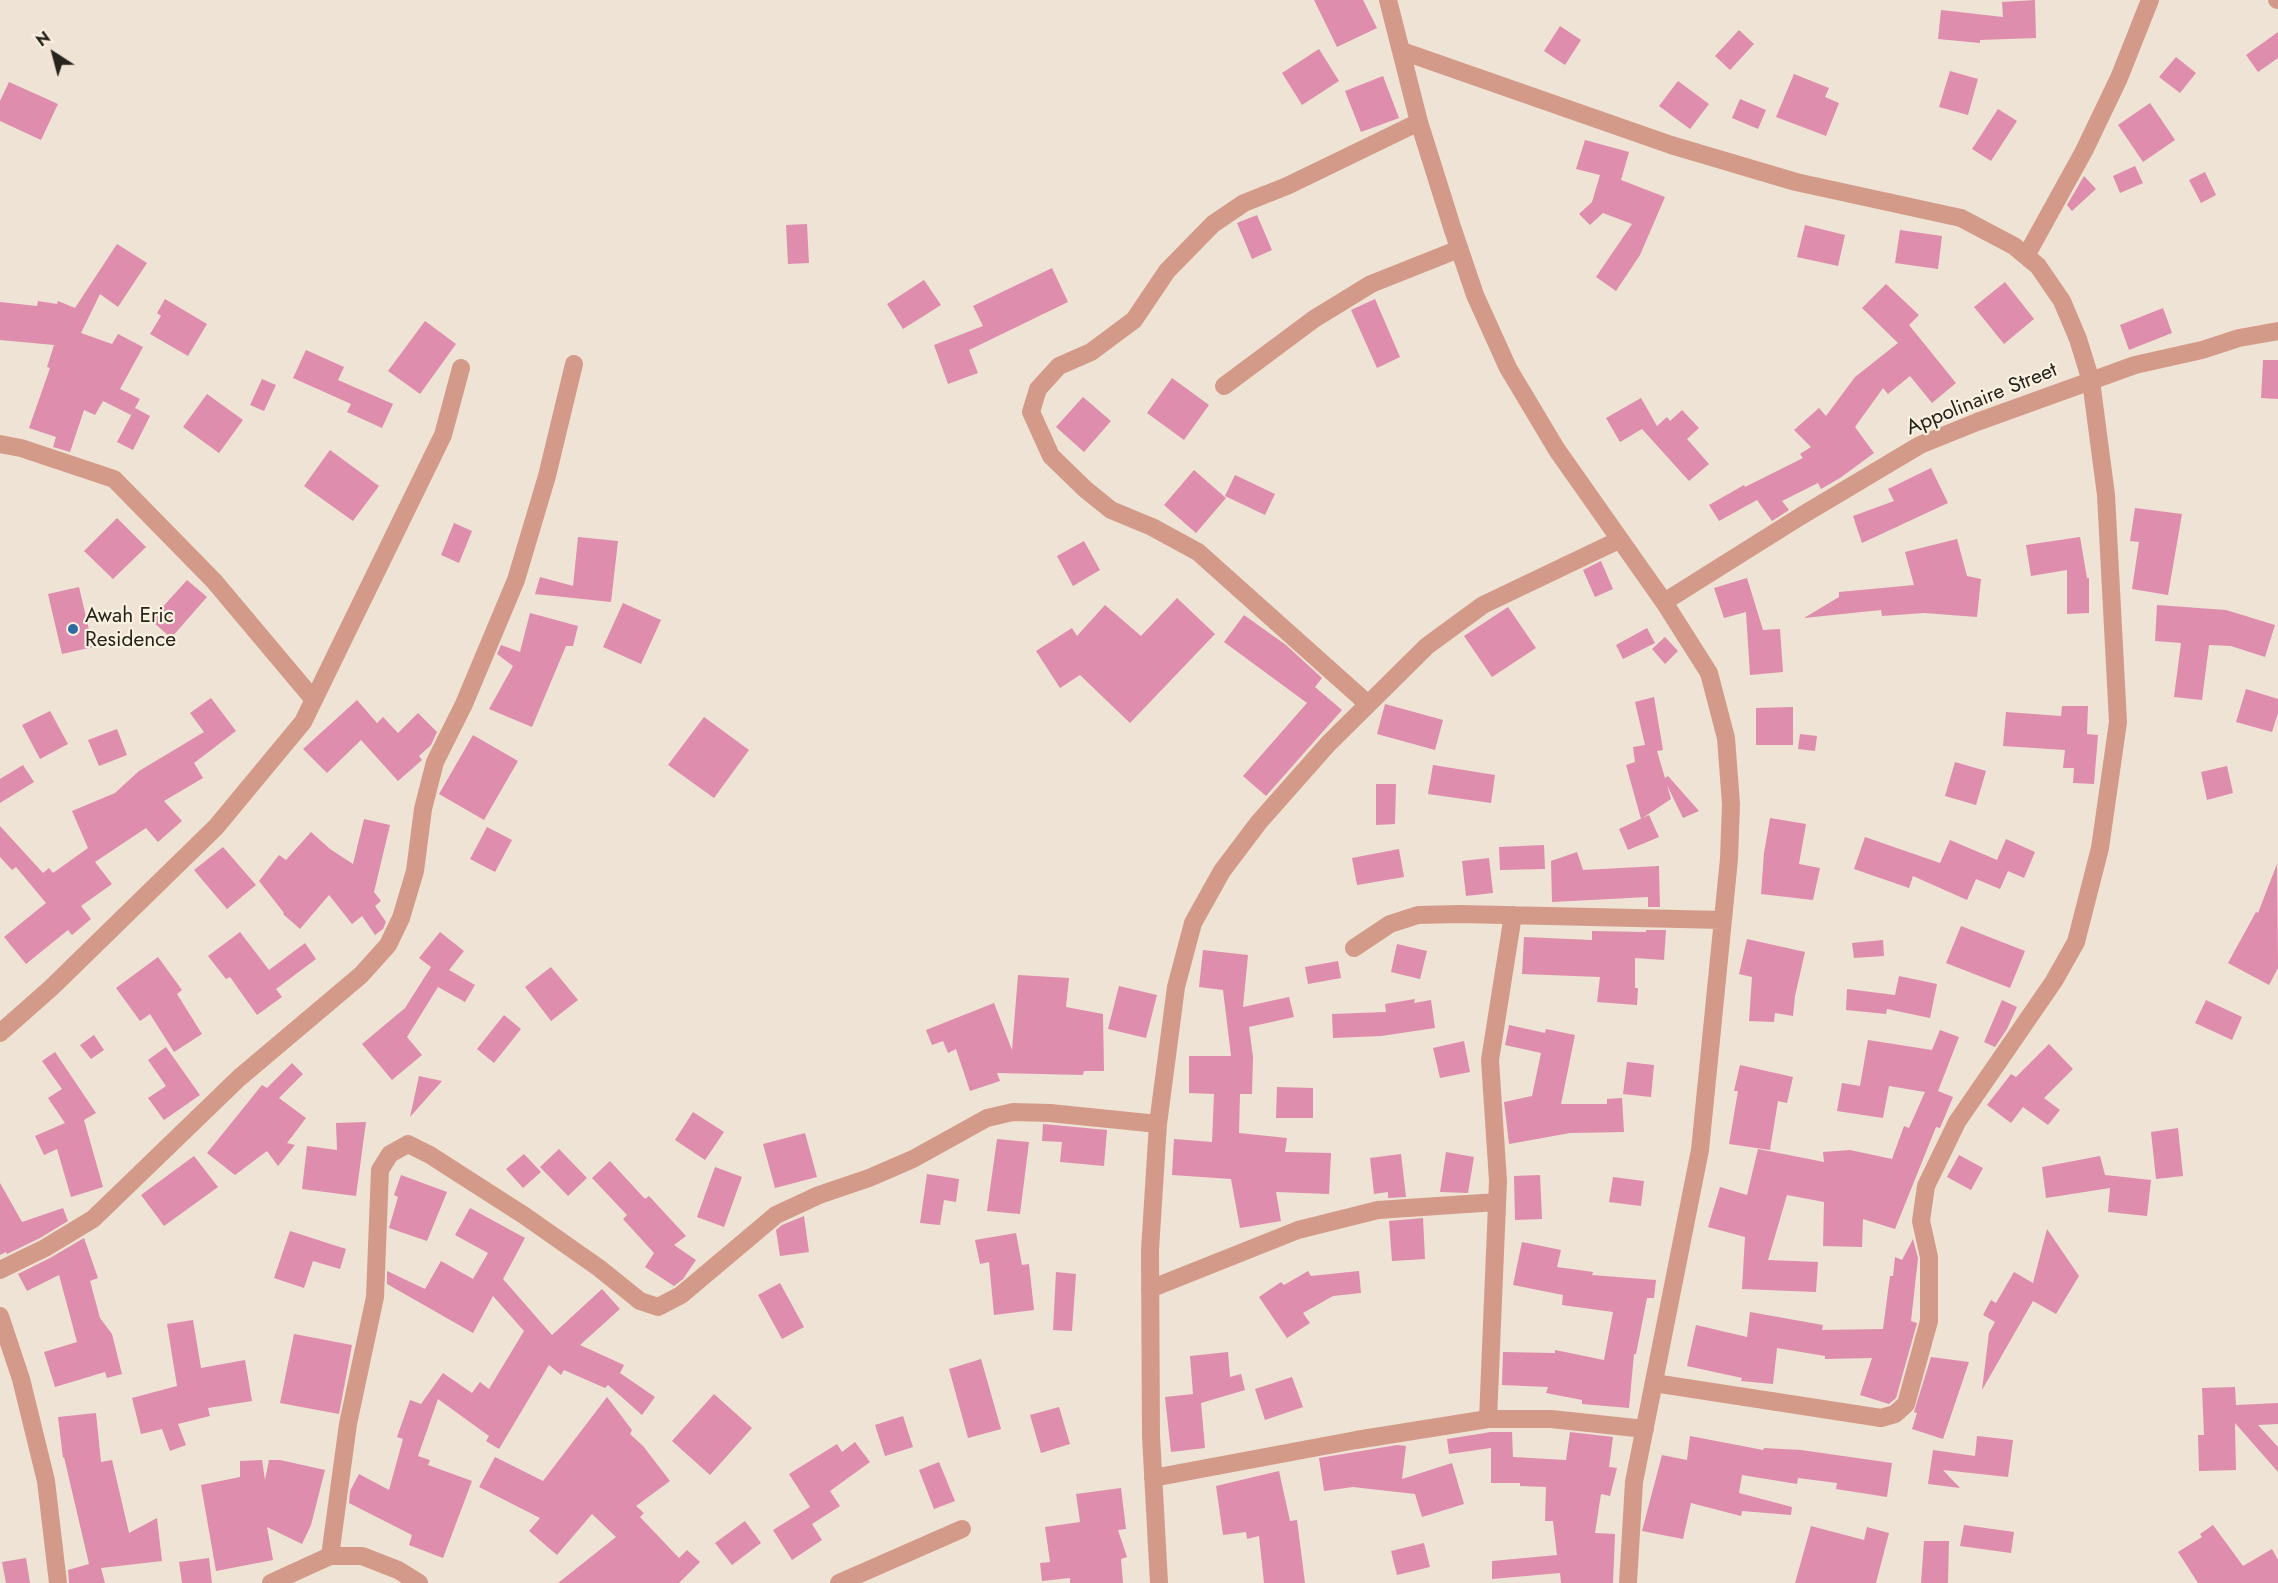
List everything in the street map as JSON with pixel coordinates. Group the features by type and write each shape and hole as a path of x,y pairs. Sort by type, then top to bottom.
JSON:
{"street":[{"path":"1388,0 1419,122 1460,249 1475,295 1508,368 1557,450 1664,602 1709,673 1726,738 1731,804 1723,920 1700,1150 1634,1482 1628,1583"},
{"path":"2026,256 2084,151 2139,32 2150,0"},
{"path":"1402,51 1671,145 1796,182 1961,218 2014,246 2038,266 2062,301 2078,339 2091,381 2106,495 2118,722 2100,848 2076,942 2054,981 1958,1122 1926,1186 1921,1221 1929,1257 1929,1321 1906,1404 1895,1414 1881,1418 1654,1383"},
{"path":"1368,704 1198,552 1152,527 1111,510 1085,489 1051,456 1031,411 1038,389 1059,366 1091,352 1134,320 1167,271 1213,224 1244,203 1305,177 1419,122"},
{"path":"1224,386 1314,319 1371,284 1460,249"},
{"name":"Appolinaire Street","path":"1664,602 1800,516 1920,445 2135,365 2202,351 2239,338 2278,331"},
{"path":"0,1270 45,1248 93,1220 239,1078 361,975 388,945 401,918 415,871 423,809 435,762 464,704 516,580 547,476 574,364"},
{"path":"0,1033 51,988 216,826 303,722 443,435 461,368"},
{"path":"0,444 21,448 114,479 214,580 315,700"},
{"path":"1159,1583 1151,1436 1150,1250 1158,1124 1176,987 1193,923 1222,871 1259,822 1328,744 1427,646 1484,605 1620,540"},
{"path":"1354,948 1390,924 1418,915 1723,920"},
{"path":"1488,1419 1497,1202 1497,1149 1490,1060 1513,915"},
{"path":"330,1556 348,1424 375,1297 380,1170 390,1154 408,1144 430,1155 534,1222 599,1268 640,1301 658,1307 681,1295 776,1215 819,1195 869,1178 914,1159 987,1118 1013,1112 1050,1113 1158,1124"},
{"path":"1150,1289 1298,1230 1378,1210 1497,1202"},
{"path":"0,1316 21,1379 46,1481 58,1583"},
{"path":"1153,1478 1356,1440 1488,1419 1551,1419 1644,1429"},
{"path":"839,1583 962,1529"},
{"path":"271,1583 330,1556 362,1556 398,1570 419,1583"}],"building":[{"path":"1314,0 1363,0 1377,28 1337,47"},
{"path":"2035,0 2036,38 1980,40 1980,43 1938,39 1941,10 2003,17 2002,2"},
{"path":"1560,26 1581,40 1565,65 1544,51"},
{"path":"1739,30 1754,44 1730,70 1715,56"},
{"path":"2278,32 2278,58 2258,72 2246,55"},
{"path":"1319,49 1339,81 1302,105 1282,73"},
{"path":"2176,57 2196,73 2180,93 2159,77"},
{"path":"1950,71 1978,79 1968,115 1939,107"},
{"path":"1794,74 1829,88 1825,97 1839,103 1826,136 1776,117"},
{"path":"1383,76 1399,118 1361,132 1345,91"},
{"path":"1678,81 1709,104 1690,129 1659,106"},
{"path":"9,82 58,104 41,140 0,121 0,101"},
{"path":"1740,99 1766,110 1758,129 1732,118"},
{"path":"2150,103 2175,140 2143,162 2118,125"},
{"path":"1998,109 2017,121 1991,161 1972,149"},
{"path":"1585,140 1629,152 1621,180 1665,197 1640,255 1616,291 1596,277 1632,224 1603,213 1590,225 1579,214 1592,202 1600,175 1576,169"},
{"path":"2135,166 2143,183 2120,193 2113,176"},
{"path":"2205,172 2216,195 2201,203 2189,180"},
{"path":"2084,176 2096,189 2072,211 2067,205"},
{"path":"1257,215 1272,250 1252,259 1237,223"},
{"path":"807,224 809,263 788,264 786,225"},
{"path":"1805,225 1845,235 1838,266 1797,257"},
{"path":"1900,230 1942,236 1938,269 1895,263"},
{"path":"117,244 147,263 118,307 100,294 81,333 112,344 118,334 143,347 120,389 140,399 131,415 103,401 95,415 84,410 70,452 53,447 56,437 29,428 50,368 47,367 54,345 0,340 0,302 37,306 38,301 57,304 58,301 75,308"},
{"path":"1052,268 1068,302 969,350 978,373 948,384 934,345 983,326 973,306"},
{"path":"924,280 941,305 903,329 887,304"},
{"path":"2005,282 2034,319 2004,344 1974,307"},
{"path":"1886,284 1919,315 1909,325 1956,383 1932,403 1910,376 1888,394 1883,388 1855,427 1874,453 1821,489 1818,483 1782,501 1789,510 1772,521 1757,500 1719,521 1709,505 1744,485 1745,487 1803,458 1800,454 1811,447 1794,430 1819,408 1826,416 1855,377 1898,343 1862,308"},
{"path":"165,299 207,324 188,356 150,334 161,316 157,313"},
{"path":"1375,299 1400,357 1377,368 1351,310"},
{"path":"2163,308 2172,333 2129,350 2120,325"},
{"path":"425,321 456,344 420,394 388,371"},
{"path":"306,350 344,367 338,380 393,404 382,428 347,412 351,404 293,378"},
{"path":"2263,360 2278,360 2278,399 2261,398"},
{"path":"1172,378 1209,405 1184,440 1147,413"},
{"path":"262,379 276,385 264,411 250,405"},
{"path":"207,394 243,420 219,453 183,427"},
{"path":"1083,397 1111,421 1084,452 1056,427"},
{"path":"1641,398 1657,426 1667,417 1670,421 1682,410 1699,428 1687,439 1709,464 1689,481 1642,429 1620,442 1606,418"},
{"path":"135,408 150,416 133,450 117,442"},
{"path":"330,450 379,486 353,521 304,486"},
{"path":"1931,468 1948,503 1862,543 1853,516 1894,501 1888,489"},
{"path":"1194,470 1226,498 1196,533 1164,505"},
{"path":"1235,475 1275,494 1265,515 1225,496"},
{"path":"2135,508 2182,514 2168,595 2132,589 2139,542 2130,541"},
{"path":"117,518 146,547 113,579 84,551"},
{"path":"454,523 472,531 459,563 441,555"},
{"path":"578,537 618,541 611,602 535,594 540,577 573,586"},
{"path":"2080,537 2087,578 2089,578 2089,613 2067,614 2067,570 2031,576 2026,545"},
{"path":"1957,539 1967,576 1981,579 1977,617 1924,613 1882,616 1881,610 1804,618 1839,597 1839,592 1914,585 1905,552"},
{"path":"1084,541 1100,570 1073,586 1057,556"},
{"path":"1601,561 1613,589 1595,597 1583,570"},
{"path":"1747,578 1763,630 1780,629 1783,672 1750,675 1746,612 1724,618 1714,588"},
{"path":"187,580 207,597 171,638 151,620"},
{"path":"79,587 93,647 62,654 48,594"},
{"path":"1177,598 1215,634 1130,723 1080,675 1060,688 1036,651 1072,628 1077,636 1105,605 1141,636"},
{"path":"623,603 661,620 641,664 603,647"},
{"path":"2157,605 2226,610 2275,625 2265,657 2231,646 2209,645 2202,700 2174,697 2181,643 2155,641"},
{"path":"1508,607 1536,648 1492,677 1464,636"},
{"path":"530,613 578,626 573,646 566,646 532,727 489,709 513,666 497,654 501,645 520,652"},
{"path":"1244,615 1286,645 1322,678 1315,687 1342,710 1266,796 1243,776 1307,703 1224,642"},
{"path":"1647,628 1655,643 1623,659 1616,645"},
{"path":"1665,637 1678,651 1665,664 1652,649"},
{"path":"2246,689 2278,699 2278,713 2272,732 2236,722"},
{"path":"1654,697 1663,750 1657,751 1665,778 1668,776 1699,811 1683,818 1667,785 1671,799 1641,819 1626,765 1635,762 1633,747 1645,745 1635,702"},
{"path":"211,698 236,731 194,763 203,778 164,801 182,821 158,842 146,828 95,862 112,884 81,906 91,919 72,935 68,930 26,964 4,937 46,903 16,867 12,870 0,857 0,826 43,873 49,868 53,873 88,848 72,811 115,793 139,771 204,732 190,713"},
{"path":"357,700 377,723 383,717 398,733 418,713 437,732 431,745 419,756 422,760 398,781 361,740 327,773 303,749"},
{"path":"1385,704 1443,720 1435,750 1377,734"},
{"path":"2062,706 2088,706 2087,734 2098,735 2094,784 2073,783 2074,768 2063,768 2065,750 2003,746 2006,712 2061,716"},
{"path":"1793,707 1793,745 1756,745 1756,708"},
{"path":"50,711 68,744 40,759 22,725"},
{"path":"704,717 749,750 714,798 668,765"},
{"path":"117,729 127,755 99,766 88,740"},
{"path":"1800,734 1817,736 1815,751 1798,749"},
{"path":"473,735 518,761 484,820 439,794"},
{"path":"1955,762 1986,771 1976,805 1945,796"},
{"path":"23,765 34,782 0,803 0,779"},
{"path":"1433,765 1495,775 1491,803 1428,794"},
{"path":"2227,766 2233,793 2207,800 2201,772"},
{"path":"1376,784 1396,784 1395,824 1376,825"},
{"path":"1649,815 1659,837 1628,850 1619,829"},
{"path":"1770,818 1806,824 1799,864 1820,868 1813,900 1761,894 1764,853"},
{"path":"364,819 390,825 374,892 381,901 375,906 386,922 383,929 375,935 362,916 352,924 329,895 300,929 283,914 259,881 279,855 286,860 311,832 330,849 353,864"},
{"path":"487,827 512,840 495,872 470,859"},
{"path":"1865,837 1940,863 1950,840 1997,860 2006,839 2035,852 2024,878 2008,871 2000,889 1976,879 1967,900 1913,876 1909,888 1854,869"},
{"path":"1544,845 1545,869 1500,870 1499,847"},
{"path":"223,847 256,885 227,909 194,870"},
{"path":"1399,849 1404,877 1357,885 1352,858"},
{"path":"1577,852 1583,870 1659,866 1660,907 1648,907 1648,897 1552,902 1551,861"},
{"path":"1489,858 1493,893 1466,896 1462,861"},
{"path":"2277,864 2278,968 2269,985 2228,963 2256,912 2258,913"},
{"path":"1961,926 2025,951 2010,988 1946,963"},
{"path":"1646,930 1666,930 1664,960 1635,958 1637,1005 1597,1002 1600,977 1522,974 1524,937 1592,940 1592,931 1646,932"},
{"path":"240,932 269,970 305,943 316,959 276,989 282,997 257,1015 230,977 226,979 208,956"},
{"path":"440,932 464,951 449,970 475,985 465,1002 438,987 407,1037 422,1055 392,1080 362,1044 405,1008 431,967 419,958"},
{"path":"1747,939 1805,952 1793,1016 1775,1013 1774,1022 1749,1021 1752,977 1739,974"},
{"path":"1883,940 1884,956 1854,958 1852,943"},
{"path":"1397,944 1427,951 1420,979 1391,972"},
{"path":"1203,950 1248,955 1243,1007 1289,997 1294,1017 1249,1027 1253,1057 1252,1094 1240,1094 1239,1133 1287,1138 1285,1152 1331,1153 1329,1194 1276,1192 1281,1221 1240,1228 1231,1179 1172,1175 1174,1139 1212,1142 1214,1094 1189,1093 1189,1056 1231,1056 1223,990 1199,987"},
{"path":"158,957 182,990 177,994 202,1034 174,1052 150,1014 140,1021 116,988"},
{"path":"1338,961 1341,978 1308,984 1305,967"},
{"path":"551,967 578,1000 551,1021 525,987"},
{"path":"1018,975 1069,978 1066,1007 1103,1014 1104,1071 1084,1071 1083,1075 997,1073 1000,1081 970,1091 956,1049 948,1053 943,1041 932,1045 926,1030 994,1003 1012,1050"},
{"path":"1899,976 1937,984 1930,1018 1887,1009 1886,1014 1846,1010 1847,989 1895,995"},
{"path":"1119,986 1157,995 1146,1038 1108,1029"},
{"path":"1415,999 1414,1003 1431,1000 1435,1028 1381,1036 1333,1038 1332,1014 1386,1012 1385,1004"},
{"path":"2002,1000 2017,1007 2007,1029 1995,1047 1984,1042"},
{"path":"2206,1000 2242,1017 2232,1040 2195,1023"},
{"path":"504,1015 521,1029 494,1063 477,1049"},
{"path":"1509,1025 1545,1033 1546,1029 1575,1035 1561,1104 1607,1104 1607,1099 1622,1098 1624,1132 1570,1133 1509,1144 1504,1102 1532,1096 1541,1053 1505,1045"},
{"path":"1940,1030 1959,1037 1938,1091 1953,1097 1940,1128 1936,1127 1895,1229 1863,1219 1862,1247 1823,1246 1824,1202 1787,1195 1768,1260 1818,1262 1816,1292 1742,1289 1745,1237 1708,1227 1720,1187 1747,1195 1758,1149 1824,1162 1823,1152 1850,1150 1892,1159 1904,1126 1909,1128 1925,1092 1889,1086 1883,1118 1837,1111 1842,1083 1860,1086 1868,1040 1932,1050"},
{"path":"94,1035 104,1050 91,1059 80,1045"},
{"path":"1464,1041 1470,1072 1440,1078 1433,1048"},
{"path":"2049,1044 2073,1069 2044,1098 2060,1110 2048,1125 2023,1107 2011,1123 1987,1105 2011,1074 2016,1077"},
{"path":"166,1047 200,1095 164,1120 148,1098 166,1086 148,1060"},
{"path":"55,1052 96,1113 84,1120 103,1187 71,1197 57,1149 44,1155 35,1136 65,1123 48,1098 62,1089 42,1061"},
{"path":"1627,1062 1654,1065 1651,1097 1623,1094"},
{"path":"292,1063 303,1074 279,1098 306,1118 287,1143 295,1145 278,1166 267,1151 235,1175 207,1153 262,1085 267,1088"},
{"path":"1740,1065 1793,1077 1787,1103 1778,1101 1770,1150 1729,1144 1738,1091 1734,1091"},
{"path":"419,1076 442,1081 410,1117"},
{"path":"1277,1087 1313,1088 1313,1118 1276,1118"},
{"path":"693,1112 724,1132 705,1160 675,1140"},
{"path":"366,1122 356,1196 302,1189 307,1146 337,1150 336,1123"},
{"path":"1043,1124 1107,1130 1104,1166 1060,1162 1062,1142 1042,1141"},
{"path":"2178,1128 2183,1176 2156,1179 2151,1132"},
{"path":"805,1133 817,1177 775,1188 763,1144"},
{"path":"997,1139 1029,1142 1020,1214 987,1211"},
{"path":"559,1149 587,1178 568,1196 540,1167"},
{"path":"1446,1152 1474,1157 1468,1193 1440,1192"},
{"path":"524,1154 541,1172 523,1188 506,1169"},
{"path":"1401,1154 1406,1197 1388,1198 1388,1192 1374,1194 1370,1158"},
{"path":"1959,1155 1983,1168 1971,1190 1947,1177"},
{"path":"194,1156 218,1187 164,1226 141,1195"},
{"path":"2100,1156 2105,1175 2151,1180 2147,1216 2108,1212 2110,1188 2046,1198 2042,1167"},
{"path":"610,1161 645,1199 649,1196 686,1236 674,1245 696,1260 683,1279 674,1286 645,1267 654,1253 623,1219 627,1215 592,1178"},
{"path":"715,1167 742,1177 724,1227 697,1217"},
{"path":"927,1174 959,1179 956,1202 944,1200 940,1225 920,1223"},
{"path":"401,1175 447,1192 427,1241 389,1228 398,1197 394,1195"},
{"path":"1540,1175 1542,1219 1515,1220 1514,1176"},
{"path":"1613,1177 1644,1181 1641,1206 1609,1202"},
{"path":"0,1183 22,1222 63,1208 68,1221 40,1238 7,1254 6,1252 0,1255"},
{"path":"470,1208 525,1238 503,1279 552,1335 602,1289 620,1309 580,1345 624,1365 620,1373 655,1397 642,1415 608,1385 605,1388 564,1370 561,1375 549,1365 499,1449 486,1441 489,1436 438,1399 418,1456 430,1460 428,1465 472,1481 443,1558 409,1545 412,1535 349,1503 350,1491 359,1474 389,1490 403,1439 397,1437 410,1400 421,1404 443,1373 472,1393 480,1382 489,1389 524,1331 493,1296 473,1333 387,1284 387,1271 425,1289 441,1261 473,1279 488,1253 455,1235"},
{"path":"804,1216 809,1252 780,1256 776,1230"},
{"path":"1423,1218 1425,1259 1392,1261 1389,1221"},
{"path":"2047,1229 2079,1276 2056,1314 2033,1301 1982,1390 1989,1333 1995,1322 1983,1315 1991,1300 1996,1303 2014,1272 2033,1283"},
{"path":"290,1231 346,1249 340,1269 313,1261 304,1288 274,1278"},
{"path":"1016,1233 1022,1265 1029,1264 1034,1310 994,1315 989,1262 980,1264 975,1240"},
{"path":"84,1238 98,1278 90,1281 100,1318 112,1334 122,1374 107,1378 105,1372 55,1387 44,1352 77,1342 59,1275 27,1291 18,1274"},
{"path":"1913,1239 1918,1258 1911,1321 1917,1323 1896,1398 1889,1404 1860,1395 1872,1358 1825,1359 1825,1356 1777,1348 1773,1384 1741,1381 1742,1378 1687,1366 1696,1325 1747,1337 1750,1312 1823,1325 1822,1330 1883,1329 1890,1276 1893,1276 1895,1257 1902,1260"},
{"path":"1522,1242 1561,1250 1557,1267 1593,1272 1592,1275 1656,1280 1654,1298 1647,1298 1636,1354 1634,1354 1629,1408 1582,1404 1582,1400 1546,1393 1548,1387 1502,1385 1503,1352 1555,1353 1555,1350 1604,1360 1613,1312 1562,1305 1563,1295 1513,1285"},
{"path":"1308,1271 1311,1276 1359,1271 1361,1293 1333,1296 1303,1313 1310,1323 1287,1338 1259,1297 1281,1282 1284,1285"},
{"path":"1056,1272 1076,1274 1072,1331 1053,1330"},
{"path":"780,1283 804,1327 782,1339 758,1295"},
{"path":"193,1320 201,1368 245,1360 252,1401 208,1408 210,1416 178,1424 186,1445 170,1451 162,1429 141,1434 132,1398 177,1386 167,1324"},
{"path":"294,1334 352,1345 339,1414 280,1403"},
{"path":"1228,1352 1230,1377 1241,1374 1245,1390 1201,1403 1205,1448 1171,1452 1165,1397 1193,1394 1190,1356"},
{"path":"1931,1357 1969,1362 1943,1439 1912,1429 1917,1413 1914,1412"},
{"path":"981,1359 1001,1429 968,1438 949,1369"},
{"path":"1292,1377 1303,1407 1265,1420 1255,1389"},
{"path":"2235,1387 2236,1405 2278,1403 2278,1424 2258,1425 2278,1447 2278,1472 2235,1423 2236,1470 2199,1471 2198,1435 2204,1435 2202,1388"},
{"path":"714,1394 752,1428 710,1475 672,1441"},
{"path":"607,1397 632,1430 630,1434 643,1446 670,1481 636,1506 644,1513 640,1517 679,1558 687,1550 700,1562 679,1583 558,1583 616,1537 592,1514 557,1555 529,1531 540,1518 479,1487 495,1457 543,1481"},
{"path":"1059,1407 1070,1444 1041,1453 1030,1415"},
{"path":"96,1413 101,1462 112,1460 129,1533 157,1518 162,1561 101,1568 105,1583 69,1583 68,1570 89,1564 63,1458 58,1417"},
{"path":"903,1416 913,1447 885,1456 875,1425"},
{"path":"1491,1432 1512,1432 1513,1457 1566,1460 1570,1432 1613,1437 1609,1467 1617,1468 1610,1496 1601,1494 1595,1533 1615,1534 1613,1583 1561,1583 1560,1573 1492,1579 1492,1561 1557,1555 1553,1521 1545,1521 1546,1487 1520,1486 1520,1483 1491,1483 1491,1448 1449,1454 1447,1439"},
{"path":"1690,1436 1763,1450 1764,1448 1801,1450 1892,1463 1887,1497 1836,1489 1837,1483 1798,1478 1797,1484 1742,1475 1739,1493 1792,1507 1791,1515 1742,1511 1741,1516 1691,1503 1683,1539 1642,1531 1662,1455 1687,1460"},
{"path":"1977,1436 2013,1440 2008,1477 1943,1470 1960,1488 1928,1484 1933,1450 1975,1456"},
{"path":"855,1442 870,1462 830,1491 840,1506 812,1524 822,1540 792,1560 773,1530 810,1507 789,1474 837,1444 842,1452"},
{"path":"1397,1445 1406,1446 1402,1479 1452,1463 1464,1504 1422,1517 1415,1494 1353,1487 1324,1491 1319,1458"},
{"path":"262,1460 265,1480 269,1460 280,1460 325,1470 311,1525 302,1544 267,1527 273,1560 216,1571 201,1485 240,1477 240,1461"},
{"path":"939,1462 955,1501 934,1509 919,1470"},
{"path":"1279,1471 1290,1521 1297,1520 1305,1583 1264,1583 1259,1536 1247,1539 1246,1532 1223,1535 1216,1486"},
{"path":"1121,1488 1126,1529 1118,1530 1127,1557 1121,1559 1123,1583 1070,1583 1070,1578 1042,1581 1040,1563 1050,1562 1045,1527 1080,1522 1076,1494"},
{"path":"745,1521 761,1543 732,1565 715,1543"},
{"path":"1964,1525 2014,1532 2011,1553 1960,1546"},
{"path":"2213,1525 2243,1566 2272,1549 2278,1560 2278,1583 2198,1583 2178,1552 2202,1537 2200,1534"},
{"path":"1811,1526 1864,1540 1867,1527 1889,1533 1876,1583 1795,1583"},
{"path":"1924,1541 1949,1541 1948,1583 1921,1583"},
{"path":"1424,1543 1430,1567 1397,1575 1391,1551"},
{"path":"26,1558 30,1583 6,1583 2,1562"},
{"path":"209,1558 212,1583 182,1583 179,1562"}],"place":[{"name":"Awah Eric Residence","path":"73,629"}]}
